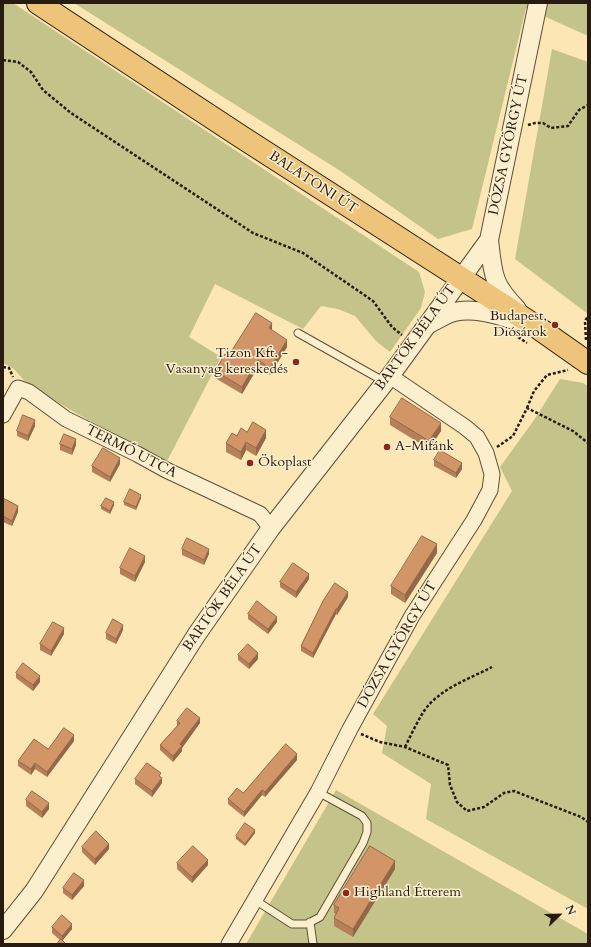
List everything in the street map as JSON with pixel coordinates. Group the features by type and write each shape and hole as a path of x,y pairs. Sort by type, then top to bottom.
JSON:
{"main road":[{"name":"BALATONI ÚT","path":"38,3 246,140 534,325 578,367"}],"street":[{"name":"DÓZSA GYÖRGY ÚT","path":"460,278 489,240 538,3"},
{"path":"489,240 494,276 497,285 508,300 534,325"},
{"name":"BARTÓK BÉLA ÚT","path":"3,930 34,891 197,634 272,528 388,379 460,278"},
{"path":"428,324 453,312 478,311 495,314 534,325"},
{"name":"DÓZSA GYÖRGY ÚT","path":"229,944 318,792 350,729 412,616 474,520 490,490 492,474 486,453 477,437 465,427 388,379"},
{"name":"TERMŐ UTCA","path":"3,415 18,388 29,392 66,419 166,470 260,514 272,528"}],"lane":[{"path":"298,333 388,379"},
{"path":"255,900 292,924 307,924 320,917 363,843 367,832 367,823 362,816 318,792"},
{"path":"310,922 312,944"}],"path":[{"path":"3,60 18,62 31,72 43,90 71,113 252,232 303,252 373,301 392,327 414,344"},
{"path":"528,126 535,123 543,123 551,128 568,126 579,110 588,105"},
{"path":"586,340 585,321 588,316"},
{"path":"486,453 500,446 513,436 534,391 547,375 578,367"},
{"path":"527,408 573,431 588,443"},
{"path":"405,747 425,710 436,698 492,667"},
{"path":"350,729 380,742 405,747 448,765 450,785 457,802 467,811 484,807 504,793 514,791 581,817 588,822"}],"green space":[{"path":"3,3 13,3 419,272 425,292 421,308 390,352 376,341 355,316 338,309 321,306 303,329 215,284 189,337 221,357 165,465 28,385 14,369 3,363"},
{"path":"74,3 588,3 588,36 526,8 472,229 438,239 342,172"},
{"path":"552,49 588,62 588,314 515,259"},
{"path":"560,379 583,383 588,386 588,909 426,819 431,784 382,753 387,726 373,714 512,491 500,467 534,420"},
{"path":"336,790 588,934 588,944 246,944"}],"building":[{"path":"256,313 272,323 269,328 287,340 270,368 258,360 242,387 215,371 225,354 228,356"},
{"path":"402,398 441,423 429,441 390,417"},
{"path":"23,415 35,420 28,436 17,431"},
{"path":"253,422 266,430 256,448 246,442 241,452 226,443 232,433 237,436 241,428 247,432"},
{"path":"64,434 76,439 72,449 60,444"},
{"path":"103,448 120,458 110,477 92,466"},
{"path":"440,450 462,463 456,473 434,460"},
{"path":"130,489 141,495 136,507 124,502"},
{"path":"3,498 18,506 12,521 3,516"},
{"path":"106,498 114,502 110,511 101,506"},
{"path":"422,536 437,544 405,595 391,586"},
{"path":"187,538 209,549 204,560 182,549"},
{"path":"130,548 145,556 135,576 120,568"},
{"path":"293,563 309,574 296,592 280,582"},
{"path":"335,583 348,592 336,609 313,653 301,646 323,601"},
{"path":"257,601 277,617 268,629 248,614"},
{"path":"113,619 123,625 116,639 106,633"},
{"path":"53,622 64,628 51,651 40,644"},
{"path":"248,644 258,653 249,664 238,655"},
{"path":"23,663 40,676 33,685 16,673"},
{"path":"187,708 200,718 180,744 182,746 173,756 160,745 180,723 177,721"},
{"path":"64,728 74,735 47,772 35,763 31,769 18,761 34,739 48,749"},
{"path":"286,744 297,754 265,792 262,790 244,812 228,799 237,788 243,793"},
{"path":"147,763 161,773 159,776 162,778 152,791 135,779"},
{"path":"32,791 49,803 42,812 26,800"},
{"path":"245,823 255,830 245,844 236,836"},
{"path":"96,831 109,844 95,859 82,847"},
{"path":"193,846 208,860 192,877 177,863"},
{"path":"370,846 395,861 353,929 334,918 339,908 334,905"},
{"path":"74,873 84,880 72,895 63,888"},
{"path":"62,915 72,924 62,936 52,927"},
{"path":"61,939 66,944 57,944"}],"place":[{"name":"Budapest, Diósárok","path":"555,325"},
{"name":"Tizon Kft. - Vasanyag kereskedés","path":"296,362"},
{"name":"A-Mifánk","path":"387,447"},
{"name":"Ökoplast","path":"250,463"},
{"name":"Highland Étterem","path":"346,893"}]}
